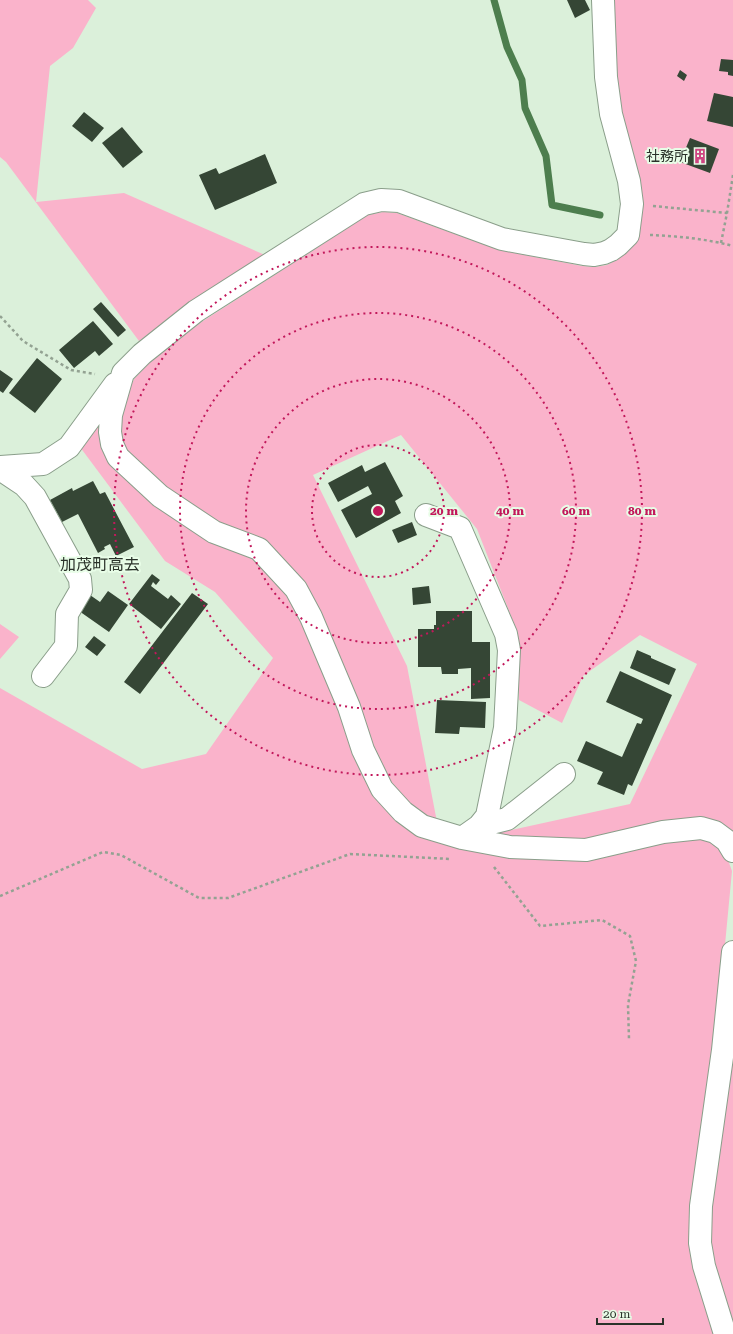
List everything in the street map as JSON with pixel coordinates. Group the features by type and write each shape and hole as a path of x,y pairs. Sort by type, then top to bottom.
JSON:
{"street":[{"path":"0,468 43,464 69,447 123,373 142,354 196,311 364,204 382,200 399,201 502,239 584,254 594,255 611,250 628,235 632,204 628,181 611,114 606,77 603,0"},
{"path":"123,373 111,415 110,432 112,444 118,457 160,496 214,532 259,549 296,589 311,617 348,707 363,750 382,789 403,812 422,826 471,832 510,847 586,850 663,832 701,828 715,832 727,841 733,852"},
{"path":"0,468 24,485 35,497 80,579 81,590 67,614 66,646 43,676"},
{"path":"426,515 460,528 506,634 509,650 506,728 487,816 471,832"},
{"path":"471,832 507,819 564,774"},
{"path":"725,1334 704,1266 700,1243 701,1213 723,1050 733,952"}],"path":[{"path":"721,243 733,175"},
{"path":"632,204 727,213"},
{"path":"628,235 665,236 721,243 733,246"},
{"path":"0,316 23,341 71,370 104,375 123,373"},
{"path":"510,847 490,862 540,926 602,920 630,936 636,961 628,1005 629,1039"},
{"path":"0,896 103,852 122,855 199,898 228,898 350,854 452,860"}],"shaded area":[{"path":"0,0 88,0 96,8 73,48 50,66 36,202 124,193 265,255 190,303 139,341 6,162 0,157"},
{"path":"611,0 733,0 733,835 586,842 489,835 630,804 697,664 640,635 583,676 562,723 519,700 518,634 477,529 401,435 313,475 407,666 437,822 426,819 389,784 370,747 319,613 218,525 165,489 125,452 120,441 122,407 134,379 150,362 203,321 368,215 383,212 397,213 499,250 582,266 595,267 607,265 625,254 636,243 641,204 619,113"},
{"path":"101,413 104,446 255,556 289,594 304,621 375,794 460,846 665,841 700,837 711,839 728,860 732,871 715,1050 693,1205 716,1334 0,1334 0,688 142,769 206,754 273,658 215,592 165,561 80,447"},
{"path":"0,624 19,637 0,659"},
{"path":"733,1033 733,1332 708,1242 709,1207"}],"building":[{"path":"567,0 585,0 590,10 575,18"},
{"path":"721,59 733,60 733,76 728,75 728,72 719,71"},
{"path":"680,70 687,75 684,81 677,76"},
{"path":"714,93 733,97 733,127 707,121"},
{"path":"84,112 104,128 92,142 72,126"},
{"path":"122,127 143,152 123,168 102,143"},
{"name":"社務所","path":"690,138 719,149 710,173 680,162"},
{"path":"265,154 277,183 215,210 199,175 216,168 219,174"},
{"path":"101,302 126,330 118,337 93,309"},
{"path":"93,321 113,344 99,356 95,351 74,368 59,350"},
{"path":"37,358 62,379 35,413 9,393"},
{"path":"0,370 13,379 3,393 0,391"},
{"path":"385,462 403,496 395,501 401,513 356,538 341,510 372,494 368,486 338,502 328,483 362,465 365,472"},
{"path":"93,481 100,494 105,492 134,547 116,556 110,544 98,553 78,514 62,522 50,500 72,488 73,491"},
{"path":"412,522 417,535 398,543 392,530"},
{"path":"152,574 160,580 156,585 153,582 151,586 168,599 171,595 181,604 161,629 129,604"},
{"path":"429,586 431,603 413,605 412,588"},
{"path":"108,591 128,605 109,632 79,611 90,595 100,602"},
{"path":"192,593 208,604 140,694 124,682"},
{"path":"436,611 472,611 472,642 490,642 490,698 471,699 471,668 458,669 458,674 442,674 441,667 418,667 418,629 434,629 434,625 436,625"},
{"path":"94,636 106,645 97,656 85,647"},
{"path":"637,650 676,669 669,685 630,668"},
{"path":"620,671 672,695 632,786 628,784 624,795 597,784 603,772 577,761 586,741 622,757 637,723 641,724 643,719 606,702"},
{"path":"437,700 486,702 485,728 460,727 459,734 435,733"}],"waterway":[{"path":"494,0 507,47 522,80 525,108 546,156 552,205 600,215"}],"place":[{"name":"社務所","path":"700,156"}],"district":[{"name":"加茂町高去","path":"100,564"}]}
